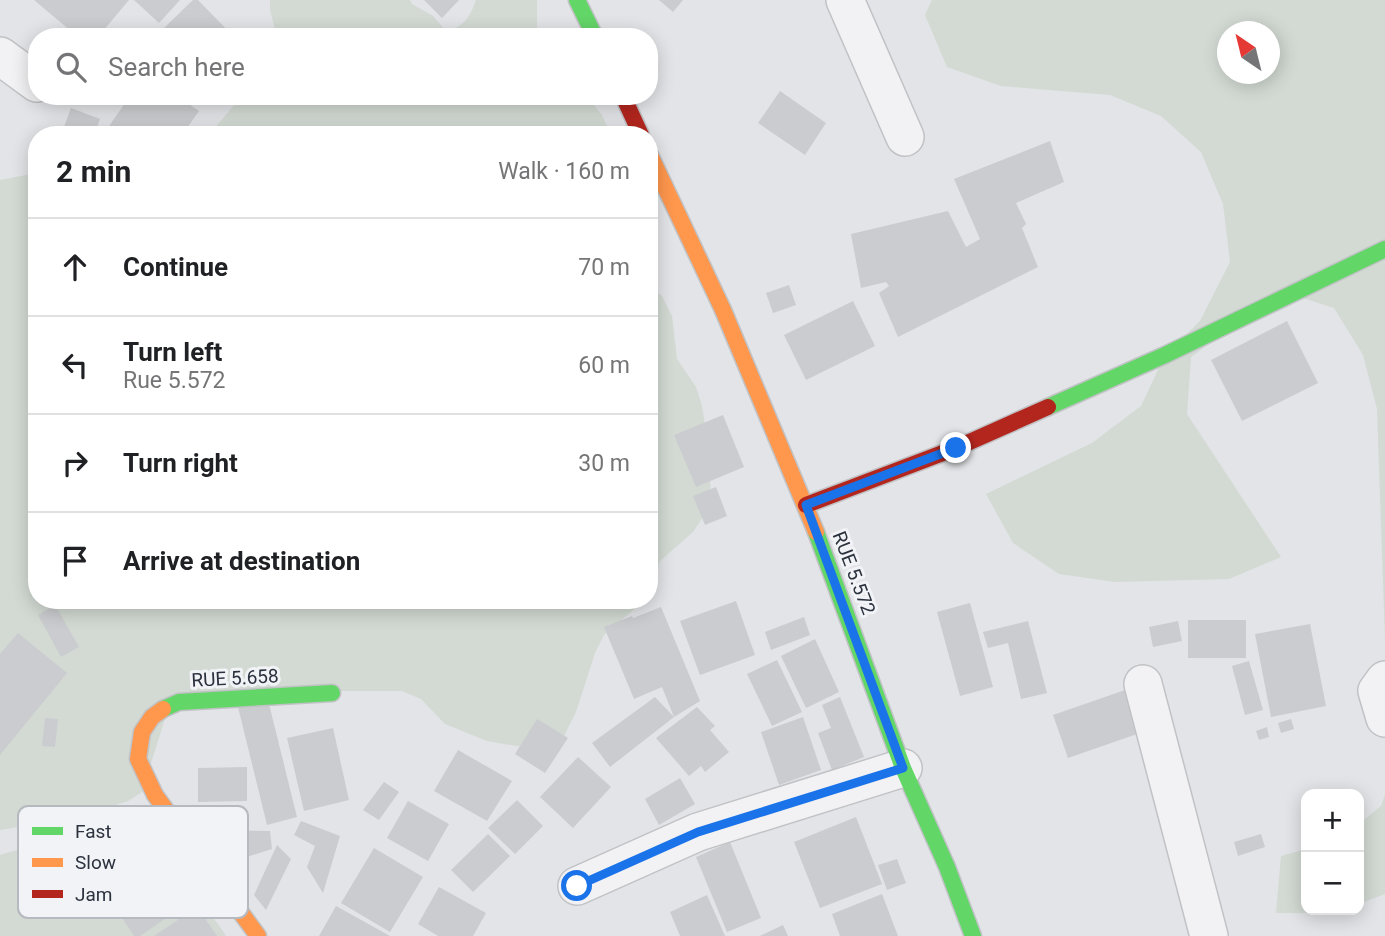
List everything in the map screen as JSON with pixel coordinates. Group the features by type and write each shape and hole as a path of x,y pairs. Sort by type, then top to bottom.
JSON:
{"street":[{"path":"578,0 591,28"},
{"path":"845,0 905,137"},
{"path":"0,56 28,76"},
{"path":"627,105 637,126"},
{"name":"RUE 5.572","path":"658,172 723,310 806,505 903,768 947,867 973,936"},
{"path":"806,505 956,448 1165,355 1385,249"},
{"path":"1385,680 1377,691 1385,718"},
{"path":"1143,684 1209,936"},
{"name":"RUE 5.658","path":"163,806 138,759 142,732 152,717 165,708 179,702 332,693"},
{"path":"577,886 698,832 903,768"},
{"name":"RUE 5.658","path":"245,918 258,936"}],"shaded area":[{"path":"270,0 410,0 412,4 433,16 443,28 275,28"},
{"path":"476,0 537,0 537,28 454,28 466,20"},
{"path":"932,0 1385,0 1385,639 1377,409 1363,355 1334,308 1281,291 1191,357 1187,414 1281,557 1229,579 1115,582 1059,574 1013,543 986,494 1092,443 1141,406 1165,355 1200,321 1230,262 1223,204 1201,152 1161,116 1110,95 1001,86 947,67 925,15"},
{"path":"234,105 594,105 607,126 216,126"},
{"path":"28,175 28,609 634,609 604,635 595,653 576,712 563,738 534,749 487,741 445,724 421,699 402,691 318,691 168,709 142,792 128,801 112,806 18,806 18,827 0,830 0,180"},
{"path":"658,293 672,316 677,359 696,387 702,406 711,462 710,494 703,517 693,532 660,561 658,566"},
{"path":"1385,795 1385,894 1364,902 1364,820 1381,806"},
{"path":"18,850 18,918 213,918 226,936 0,936 0,855"},
{"path":"1301,850 1301,913 1276,913 1281,856"}],"building":[{"path":"34,0 129,0 106,28 67,28"},
{"path":"134,0 180,0 159,23"},
{"path":"193,0 198,0 225,28 164,28"},
{"path":"424,0 459,0 442,18"},
{"path":"659,0 683,0 673,12"},
{"path":"780,91 826,123 805,155 758,123"},
{"path":"124,105 190,105 199,111 188,126 109,126"},
{"path":"71,108 100,119 97,126 64,126"},
{"path":"1050,141 1064,182 1016,203 1026,224 1022,228 1038,267 898,337 879,293 889,286 886,282 861,288 851,234 948,211 966,247 980,239 954,179"},
{"path":"789,285 796,305 773,313 766,293"},
{"path":"853,301 875,346 806,380 784,335"},
{"path":"1287,321 1318,383 1242,421 1211,360"},
{"path":"723,415 744,467 696,487 674,435"},
{"path":"716,487 727,516 705,525 693,496"},
{"path":"736,601 755,655 700,675 680,621"},
{"path":"970,603 993,687 960,696 937,612"},
{"path":"661,607 700,701 674,717 662,687 634,699 604,627"},
{"path":"48,609 57,609 79,647 61,657 38,615"},
{"path":"804,617 810,635 771,650 765,632"},
{"path":"1188,620 1246,620 1246,658 1188,658"},
{"path":"1028,621 1047,693 1021,699 1008,643 988,648 983,632"},
{"path":"1178,621 1182,641 1153,647 1149,627"},
{"path":"1310,624 1326,706 1271,717 1255,634"},
{"path":"18,633 67,673 0,755 0,654"},
{"path":"815,639 839,692 806,708 781,656"},
{"path":"777,660 802,712 772,726 747,674"},
{"path":"1249,661 1263,710 1245,715 1232,666"},
{"path":"1125,690 1140,733 1068,758 1053,715"},
{"path":"655,697 674,717 610,767 592,743"},
{"path":"840,697 864,757 832,770 818,733 831,728 822,705"},
{"path":"268,700 297,817 267,825 238,707"},
{"path":"697,707 715,726 710,730 729,752 705,772 701,766 689,776 656,738"},
{"path":"803,717 821,770 779,785 761,732"},
{"path":"45,718 58,719 55,747 42,746"},
{"path":"537,719 568,738 545,773 515,754"},
{"path":"1291,719 1294,729 1281,733 1278,723"},
{"path":"1267,727 1269,737 1259,740 1256,731"},
{"path":"333,728 349,800 304,811 287,738"},
{"path":"458,750 512,781 487,821 434,791"},
{"path":"578,757 611,787 573,828 540,797"},
{"path":"247,767 247,801 198,802 198,768"},
{"path":"680,778 695,804 659,825 645,799"},
{"path":"384,782 399,792 379,820 363,810"},
{"path":"517,800 543,826 515,854 488,828"},
{"path":"408,801 449,824 428,861 387,838"},
{"path":"856,817 882,884 820,908 794,842"},
{"path":"301,821 340,836 323,893 307,867 315,846 294,835"},
{"path":"248,831 270,831 272,849 248,857"},
{"path":"488,834 510,856 473,892 451,870"},
{"path":"1261,834 1265,847 1238,856 1234,842"},
{"path":"730,842 761,918 727,932 696,857"},
{"path":"277,845 291,859 266,910 254,895"},
{"path":"374,848 423,877 390,932 341,903"},
{"path":"897,859 906,883 887,890 878,865"},
{"path":"439,887 486,913 473,936 438,936 418,924"},
{"path":"882,894 898,936 840,936 832,914"},
{"path":"707,895 725,936 680,936 670,912"},
{"path":"336,906 390,936 319,936"},
{"path":"122,918 166,918 140,936 134,936"},
{"path":"181,918 205,918 217,936 154,936"},
{"path":"783,925 788,936 760,936"}],"traffic: fast":[{"path":"577,0 591,28"},
{"path":"1048,407 1165,355 1385,249"},
{"path":"816,532 903,768 947,867 973,936"},
{"path":"163,709 179,702 332,693"}],"traffic: slow":[{"path":"658,172 723,310 816,532"},
{"path":"163,709 152,717 142,732 138,759 163,806"},
{"path":"245,918 258,936"}],"traffic: jam":[{"path":"627,105 637,126"},
{"path":"806,505 956,448 1048,407"}],"route":[{"path":"577,886 698,832 903,768 806,505 956,448"}]}
